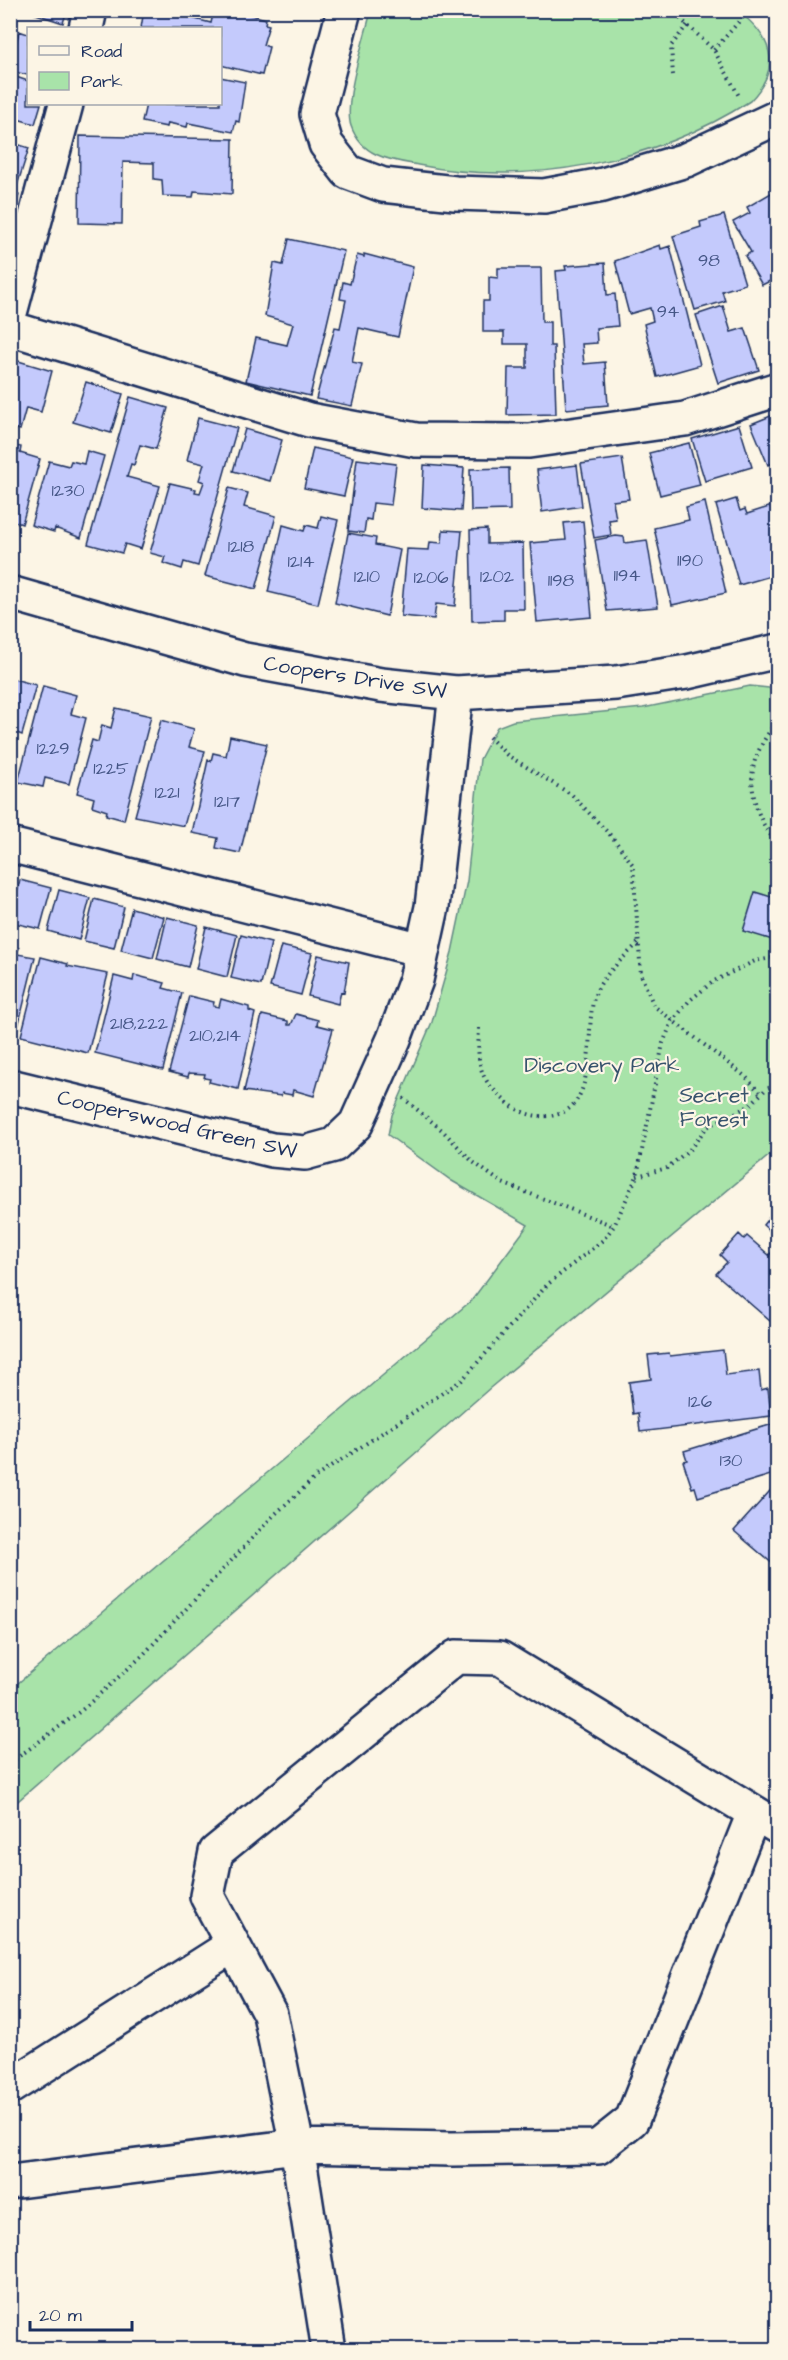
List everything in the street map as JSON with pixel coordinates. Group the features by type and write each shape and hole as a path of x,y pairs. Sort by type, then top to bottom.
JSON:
{"street":[{"path":"86,27 90,10"},
{"path":"345,10 317,114 326,144 348,172 383,185 455,193 544,196 603,185 686,160 767,122"},
{"path":"10,313 66,105"},
{"path":"10,328 309,420 416,440 529,441 686,419 777,388"},
{"name":"Coopers Drive SW","path":"10,593 245,660 381,685 456,693 616,683 687,672 777,651"},
{"name":"Cooperswood Green SW","path":"10,1086 272,1150 305,1153 334,1145 356,1124 394,1039 416,980 432,907 456,693"},
{"path":"10,845 422,950"},
{"path":"10,2182 297,2146 452,2149 598,2147 632,2120 766,1820 500,1658 456,1657 216,1852 207,1896 270,2014 297,2146 329,2349"},
{"path":"10,2087 233,1945"}],"path":[{"path":"671,10 714,50 767,122"},
{"path":"714,50 749,10"},
{"path":"673,75 671,46 688,24"},
{"path":"777,718 755,759 752,775 755,802 777,843"},
{"path":"489,737 507,755 572,795 613,838 633,865 641,975 654,1006 746,1077 761,1094"},
{"path":"479,1028 479,1065 489,1085 514,1108 535,1117 558,1116 568,1110 575,1100 587,1069 594,996 600,984 639,941"},
{"path":"10,1763 82,1710 142,1656 273,1516 317,1476 462,1380 548,1284 603,1240 614,1226 637,1176 663,1043 672,1022 689,1001 714,981 755,961 777,957"},
{"path":"377,1078 442,1130 473,1162 502,1183 614,1226"},
{"path":"637,1176 667,1168 690,1149 706,1127 749,1106 761,1094 777,1084"}],"green space":[{"path":"371,11 738,11 759,31 769,53 770,64 767,76 750,101 674,140 633,154 547,171 503,173 460,171 387,159 370,151 356,136 349,115 350,102"},
{"name":"Discovery Park","path":"750,686 769,688 777,692 777,1149 490,1388 11,1807 11,1689 472,1300 528,1225 452,1181 388,1135 392,1115 432,1022 452,952 467,881 480,759 497,727 513,721 643,708"}],"building":[{"path":"24,10 67,10 63,23"},
{"path":"144,10 160,10 211,23 214,10 233,10 266,19 265,24 269,25 263,45 269,47 262,75 222,65 222,27 141,27"},
{"path":"19,31 27,34 27,75 10,71"},
{"path":"10,75 27,81 27,105 41,105 35,124 10,117"},
{"path":"222,77 245,82 239,122 236,121 233,132 188,123 187,127 168,123 167,127 142,122 146,105 222,105"},
{"path":"80,136 233,139 232,194 194,191 193,197 163,196 162,180 154,179 154,163 123,162 122,224 79,223"},
{"path":"10,142 29,148 16,189 10,188"},
{"path":"778,189 778,277 762,285 745,256 751,252 733,222 750,213 747,207"},
{"path":"10,192 19,195 10,222"},
{"path":"724,215 745,284 722,291 725,301 695,310 673,236 701,227 700,222"},
{"path":"289,239 344,251 310,396 246,381 256,338 287,345 293,324 265,316 274,263 283,265"},
{"path":"660,245 661,249 670,246 700,365 657,377 644,324 653,321 650,308 629,314 615,261"},
{"path":"364,254 413,267 398,337 359,328 352,362 362,364 352,406 316,399 335,327 340,328 346,300 340,299 343,282 350,284 357,255 364,257"},
{"path":"605,263 607,295 615,294 618,326 596,328 597,343 582,344 584,364 605,362 608,405 566,409 556,271 566,270 565,266"},
{"path":"498,268 541,268 542,322 550,322 550,346 554,346 556,414 507,415 508,368 527,368 527,344 504,344 504,332 483,332 483,301 489,301 489,277 498,278"},
{"path":"723,306 731,332 745,328 759,370 718,383 696,315"},
{"path":"15,360 52,371 41,412 26,408 20,430 14,428 11,440 16,441 15,446 21,447 20,453 40,459 22,524 10,520 10,374"},
{"path":"86,382 123,394 111,433 73,422"},
{"path":"130,397 168,408 156,449 140,445 134,465 131,464 127,477 160,486 141,549 125,544 122,553 88,544"},
{"path":"778,413 778,461 768,465 751,424"},
{"path":"198,418 237,428 198,566 184,562 182,569 163,563 165,557 150,553 170,483 196,489 195,492 200,493 204,482 199,480 204,464 187,460"},
{"path":"739,425 752,467 705,481 692,439"},
{"path":"245,429 282,440 270,481 233,471"},
{"path":"689,443 700,485 660,495 649,453"},
{"path":"313,448 353,457 344,496 304,488"},
{"path":"87,451 104,456 81,538 55,528 54,532 31,525 49,461 69,466 71,461 84,464"},
{"path":"622,458 629,499 613,501 616,519 609,520 611,535 594,538 581,464"},
{"path":"357,459 396,464 391,505 373,503 371,520 366,519 364,533 348,531"},
{"path":"424,465 464,468 461,511 422,508"},
{"path":"577,465 582,506 542,512 537,470"},
{"path":"509,468 510,510 471,511 470,469"},
{"path":"229,488 248,493 244,507 276,516 256,589 205,576"},
{"path":"736,499 740,511 745,509 747,514 772,506 778,524 778,574 739,585 716,505"},
{"path":"705,502 726,593 672,605 654,528 689,520 686,507"},
{"path":"321,516 338,520 318,604 268,592 283,525 304,531 306,525 318,528"},
{"path":"583,521 592,617 537,622 530,543 566,540 564,523"},
{"path":"487,529 487,544 523,543 524,609 504,609 504,620 472,621 470,530"},
{"path":"443,530 462,531 455,606 436,604 434,619 401,616 407,549 429,550 430,542 442,543"},
{"path":"348,533 376,538 375,545 400,550 387,616 335,603"},
{"path":"616,536 624,537 625,543 647,540 658,607 607,611 595,540"},
{"path":"10,678 36,685 22,735 17,733 10,757"},
{"path":"43,686 76,695 71,714 86,718 69,784 45,778 43,787 18,782"},
{"path":"116,708 151,716 124,820 106,815 107,811 92,806 94,798 77,793 92,740 98,742 102,725 111,728"},
{"path":"161,720 194,729 189,747 205,751 184,826 135,816"},
{"path":"230,736 267,744 240,853 216,848 218,838 192,833 208,760 211,761 213,753 226,756"},
{"path":"10,878 16,879 10,902"},
{"path":"20,880 51,888 40,929 10,922"},
{"path":"59,890 90,898 79,940 48,931"},
{"path":"755,892 778,899 776,941 743,931"},
{"path":"94,899 124,907 114,948 84,941"},
{"path":"132,908 164,917 153,958 121,950"},
{"path":"167,917 198,925 188,967 157,959"},
{"path":"206,927 237,935 227,977 196,969"},
{"path":"241,935 271,943 261,985 231,978"},
{"path":"10,946 19,948 17,954 35,957 16,1035 10,1033"},
{"path":"281,946 312,953 301,995 270,987"},
{"path":"318,955 349,962 344,993 341,992 338,1004 308,996"},
{"path":"41,957 68,964 67,966 108,974 88,1053 21,1036"},
{"path":"134,975 165,983 163,988 182,993 163,1070 95,1053 114,976 133,981"},
{"path":"189,996 214,1002 213,1006 219,1007 221,999 249,1007 249,1011 255,1013 238,1089 209,1082 210,1079 204,1078 205,1074 189,1073 188,1077 169,1072"},
{"path":"296,1014 318,1020 317,1025 333,1029 314,1096 293,1090 292,1095 282,1093 281,1096 244,1091 262,1015 288,1021 288,1025 291,1025"},
{"path":"778,1206 778,1238 763,1225"},
{"path":"739,1234 744,1239 747,1236 769,1255 773,1251 778,1255 778,1313 770,1321 716,1274 727,1262 720,1255"},
{"path":"723,1350 726,1375 759,1371 761,1390 768,1388 771,1416 640,1432 638,1413 633,1414 629,1382 651,1379 648,1355 669,1353 670,1356"},
{"path":"773,1424 778,1438 778,1463 773,1465 774,1474 698,1497 695,1487 692,1488 683,1461 687,1460 684,1451"},
{"path":"778,1482 778,1561 774,1565 734,1531"}],"park label":[{"name":"Secret Forest","path":"714,1107"}]}
